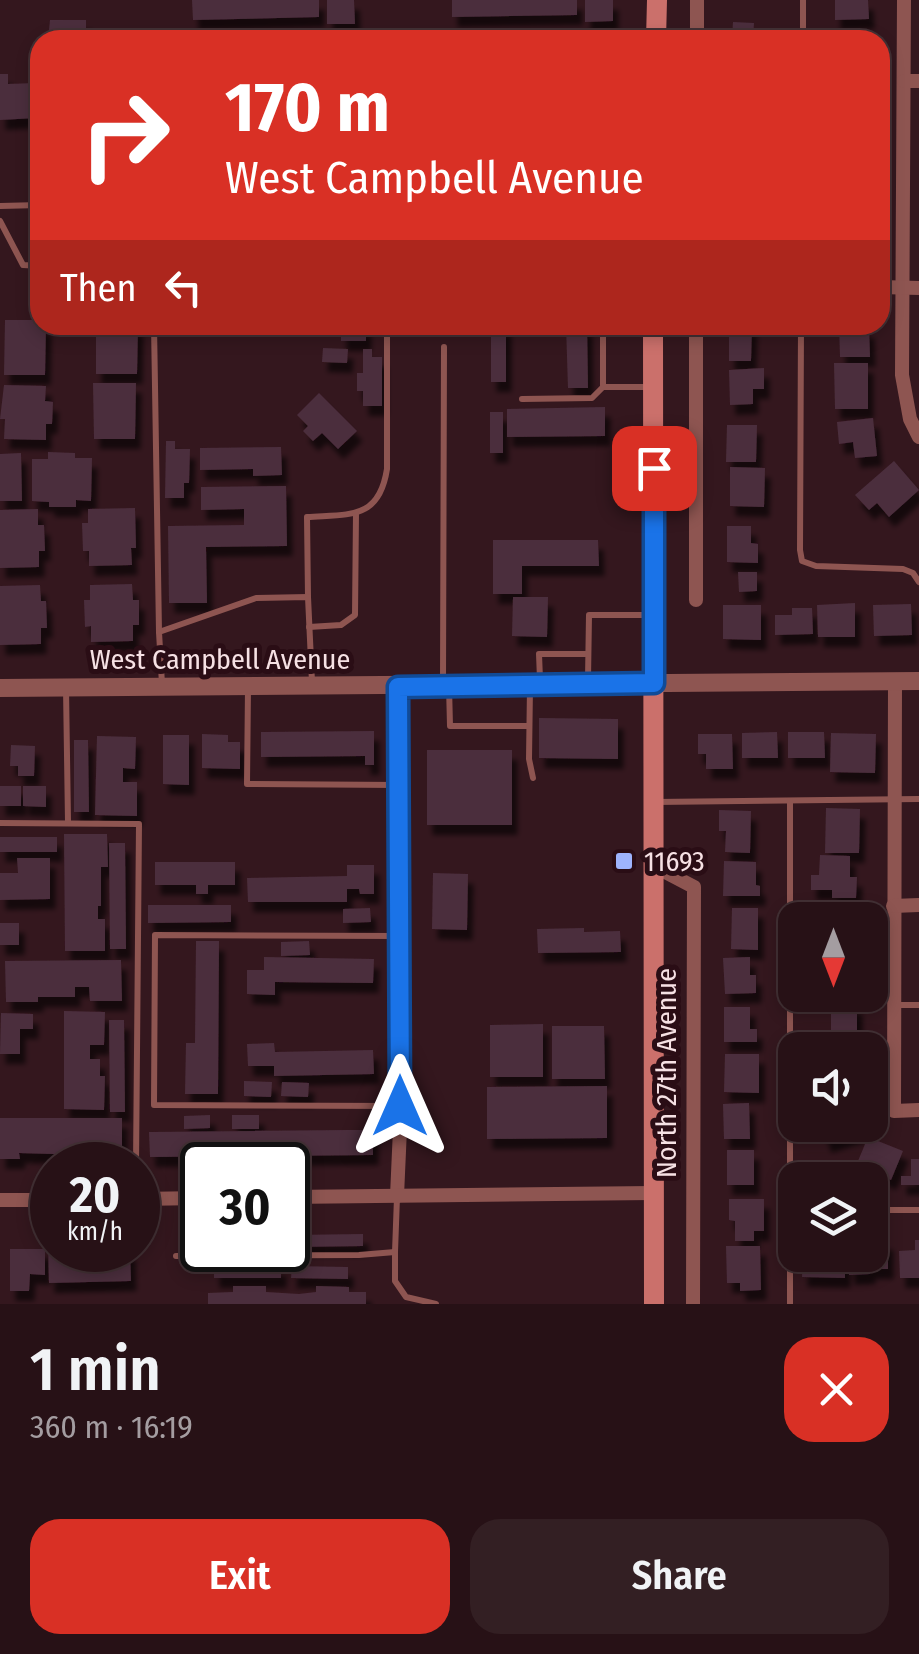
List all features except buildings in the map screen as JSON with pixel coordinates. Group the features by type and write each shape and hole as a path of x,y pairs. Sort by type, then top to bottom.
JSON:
{"main road":[{"path":"656,30 657,0"},
{"name":"North 27th Avenue","path":"653,335 654,1304"}],"street":[{"path":"697,30 698,0"},
{"path":"904,0 912,81 902,376 910,419 919,437"},
{"path":"890,287 919,288"},
{"path":"696,335 696,600"},
{"name":"West Campbell Avenue","path":"0,688 919,681"},
{"path":"895,682 894,1110 919,1110"},
{"path":"397,1196 398,687"},
{"name":"North 27th Avenue","path":"654,866 694,888 693,1304"},
{"path":"894,906 919,906"},
{"path":"310,1197 653,1193"},
{"path":"0,1200 30,1200"}],"lane":[{"path":"803,0 803,30"},
{"path":"0,206 30,205"},
{"path":"0,222 23,265 30,265"},
{"path":"154,335 162,685"},
{"path":"312,685 307,517 356,513 369,508 378,498 388,469 387,335"},
{"path":"603,335 604,387"},
{"path":"801,335 802,561 816,566 903,568 919,582"},
{"path":"444,347 446,686 450,726 529,726"},
{"path":"522,398 592,398 604,387 653,387"},
{"path":"309,627 341,625 355,615 356,513"},
{"path":"159,632 256,598 308,597"},
{"path":"588,685 589,615 654,616"},
{"path":"533,778 529,726 539,654 588,654"},
{"path":"248,684 247,784 400,785"},
{"path":"66,687 68,822"},
{"path":"654,802 919,800"},
{"path":"790,801 793,1162"},
{"path":"0,823 139,824 136,1142"},
{"path":"400,936 155,935 154,1105 400,1106"},
{"path":"894,1005 919,1005"},
{"path":"397,1196 395,1280 406,1298 436,1304"},
{"path":"888,1210 919,1210"},
{"path":"176,1256 395,1252"},
{"path":"790,1304 791,1272"}],"place":[{"name":"11693","path":"624,861"}],"route":[{"path":"400,1106 398,687 654,683 654,468"}]}
